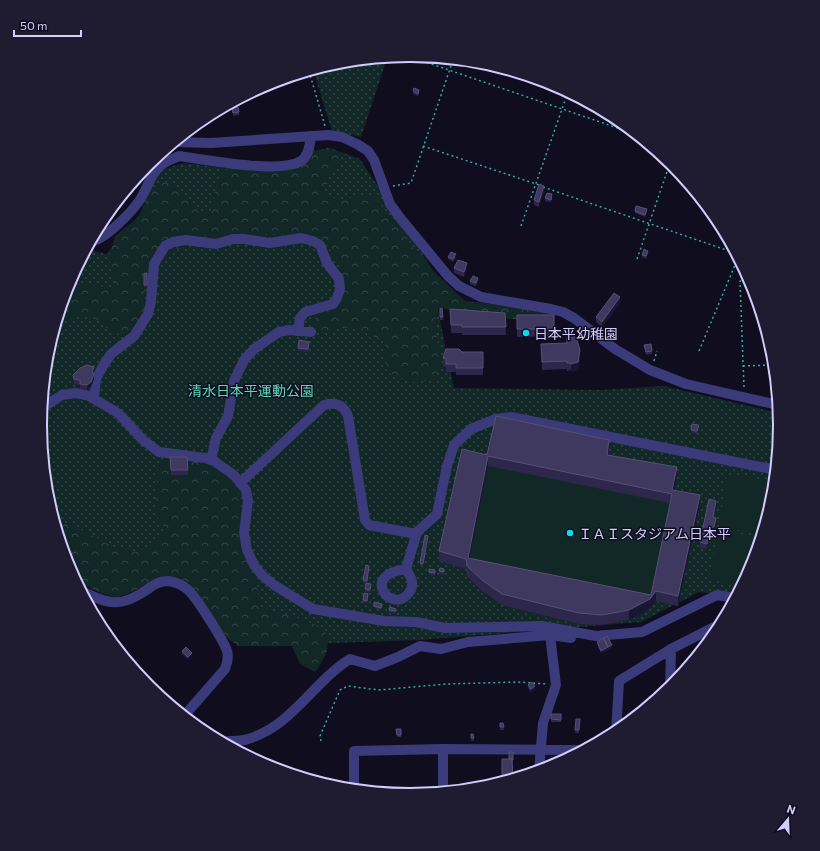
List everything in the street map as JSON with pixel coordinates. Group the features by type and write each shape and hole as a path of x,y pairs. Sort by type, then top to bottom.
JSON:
{"street":[{"path":"184,142 211,143 328,135 347,139 368,151 374,160 390,204 448,276 471,293 481,297 563,312 574,318 621,354 650,370 686,384 772,404"},
{"path":"97,242 103,238 133,207 154,172 170,160 179,156 275,166 291,164 305,157 311,136"},
{"path":"94,398 96,379 102,366 111,354 134,336 148,314 151,302 154,264 165,246 173,242 186,240 216,244 233,239 244,239 270,243 301,238 313,241 320,245 327,263 339,280 340,289 333,304 305,312 300,318 298,331"},
{"path":"211,460 216,438 228,416 234,381 244,360 254,349 279,332 290,330 311,332"},
{"path":"48,404 62,394 76,393 94,398 118,413 143,440 160,452 205,458 211,460 234,476 246,490 248,501 244,533 247,550 254,566 274,585 313,608 384,621 416,622 445,628 463,629 542,626 591,636 642,632 717,595 730,597"},
{"path":"240,483 324,405 332,403 339,404 346,410 348,416 365,520 369,525 416,534"},
{"path":"406,569 417,532 437,514 447,466 454,445 471,429 496,419 512,417 770,469"},
{"path":"89,594 104,602 116,603 140,595 153,586 165,581 178,583 195,597 202,610 219,634 227,650 228,659 225,669 188,712"},
{"path":"616,724 619,681 671,649 711,629"},
{"path":"230,741 247,740 261,734 284,720 297,709 321,681 350,659 375,666 420,646 441,649 468,642 550,635 590,641 591,636"},
{"path":"539,765 543,723 556,684 550,635"},
{"path":"670,679 671,649"},
{"path":"442,749 443,787"},
{"path":"354,784 354,751 442,749 573,750"}],"path":[{"path":"428,63 617,128"},
{"path":"384,187 411,183 451,65"},
{"path":"311,77 328,135"},
{"path":"521,226 566,98"},
{"path":"424,146 728,250"},
{"path":"637,259 668,170"},
{"path":"699,351 735,264"},
{"path":"741,278 740,282 744,397"},
{"path":"743,366 768,365"},
{"path":"322,741 320,736 340,690 348,686 379,690 446,684 518,682 556,684"}],"green space":[{"path":"385,63 361,137 332,131 315,75 339,69"},
{"name":"清水日本平運動公園","path":"327,147 360,159 442,284 437,306 454,388 599,390 664,386 772,411 770,473 761,519 754,542 736,586 730,596 699,592 641,622 420,640 238,646 206,587 162,568 76,567 59,519 50,473 47,426 48,402 50,378 59,332 66,309 84,265 92,250 106,254 140,214 154,172 183,163 225,168 310,161"},
{"path":"329,148 343,155 330,175 324,193 339,201 355,197 375,197 424,262 465,301 548,310 555,315 542,320 488,318 462,314 443,308 436,310 435,328 442,363 435,379 416,383 389,373 384,356 385,343 370,334 350,328 343,328 326,333 310,326 315,318 335,301 339,295 343,280 341,271 334,255 323,242 298,235 280,234 240,236 206,241 171,252 155,261 148,269 145,281 146,316 133,331 124,337 107,328 95,318 75,317 62,323 76,284 116,288 109,257 115,236 140,216 148,194 164,181 180,189 200,211 212,211 216,183 224,170 284,168 313,151"},
{"name":"ＩＡＩスタジアム日本平","path":"496,426 609,450 607,465 677,478 673,500 700,505 678,606 656,601 651,607 632,619 602,625 581,624 535,615 501,604 490,598 475,585 466,569 439,561 487,465"},
{"path":"175,453 215,465 240,496 242,522 239,548 256,570 257,588 261,607 275,613 293,616 324,628 328,641 327,652 315,672 300,664 292,646 247,646 236,644 222,633 188,584 162,579 117,598 99,592 83,584 66,542 60,522 80,529 116,548 139,552 160,539 164,528 154,511 158,470 161,460"},
{"path":"727,474 769,481 757,533 719,527"},
{"path":"718,530 756,537 736,585 709,580"}],"building":[{"path":"414,88 419,90 418,94 413,91"},
{"path":"238,107 239,112 233,113 232,109"},
{"path":"539,184 544,186 539,202 534,200"},
{"path":"547,193 552,194 551,200 545,198"},
{"path":"636,206 647,209 645,215 635,211"},
{"path":"644,249 648,251 646,256 642,255"},
{"path":"451,252 456,254 453,259 448,257"},
{"path":"458,260 467,263 464,272 454,268"},
{"path":"147,273 147,285 144,285 144,274"},
{"path":"473,276 478,278 476,283 470,281"},
{"path":"614,293 620,297 602,322 596,317"},
{"path":"442,308 443,317 440,317 440,309"},
{"path":"450,309 505,313 506,327 462,327 462,325 451,325"},
{"path":"517,315 554,315 554,329 517,329"},
{"path":"567,337 576,337 580,350 578,362 571,364 567,363 567,361 542,362 541,344 567,343"},
{"path":"299,340 309,342 308,349 298,348"},
{"path":"651,344 652,351 646,352 644,345"},
{"path":"446,349 459,349 462,352 483,352 483,368 456,368 456,364 446,364 446,358 443,358"},
{"path":"87,365 94,367 92,372 94,374 91,382 87,385 80,384 80,380 74,379 73,375 80,368"},
{"path":"496,416 609,440 607,455 677,467 672,490 700,495 678,596 656,591 650,599 629,610 602,615 579,613 502,594 482,580 467,566 466,559 439,551 462,449 487,455","holes":["488,456 672,494 651,595 468,558"]},
{"path":"692,424 699,425 697,431 691,430"},
{"path":"170,457 187,457 188,470 171,470"},
{"path":"709,499 716,501 713,517 716,518 714,527 711,527 707,544 700,542"},
{"path":"425,535 428,536 423,564 420,563"},
{"path":"366,565 369,566 367,581 363,580"},
{"path":"440,568 444,569 444,572 439,571"},
{"path":"429,569 435,570 435,573 429,572"},
{"path":"366,583 371,584 370,590 365,589"},
{"path":"364,593 368,594 367,601 363,600"},
{"path":"374,602 382,604 381,608 374,606"},
{"path":"390,607 396,609 396,611 389,610"},
{"path":"607,636 612,645 608,647 604,638"},
{"path":"603,638 608,647 601,651 597,642"},
{"path":"186,647 192,653 188,657 182,651"},
{"path":"532,682 535,686 531,689 528,685"},
{"path":"551,714 561,714 561,720 551,719"},
{"path":"576,719 580,719 579,730 575,730"},
{"path":"500,723 503,723 504,727 500,727"},
{"path":"396,729 401,729 401,735 397,735"},
{"path":"509,752 513,752 513,760 509,759"},
{"path":"502,759 512,759 513,773 502,777"}],"place":[{"name":"日本平幼稚園","path":"526,333"},
{"name":"ＩＡＩスタジアム日本平","path":"570,533"}]}
